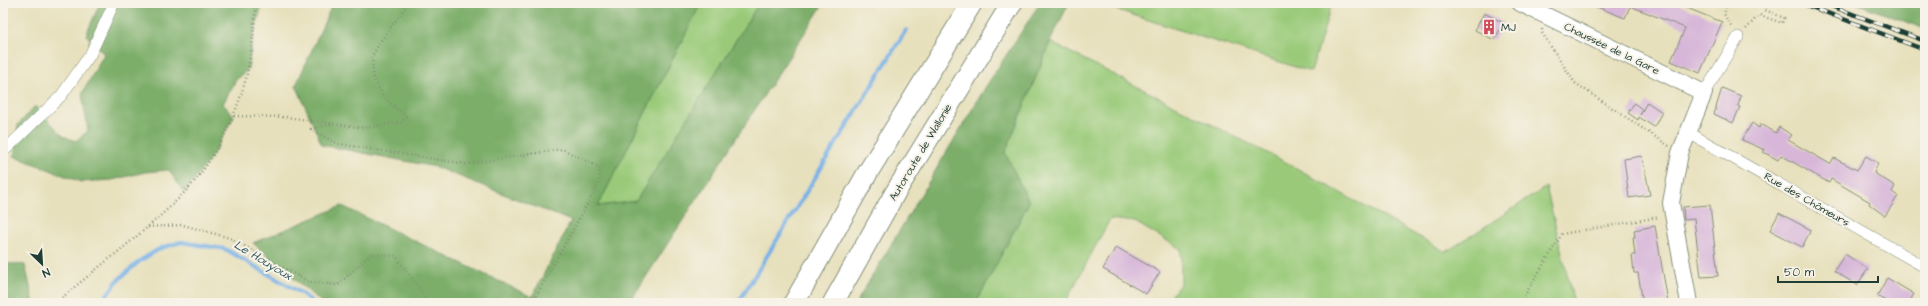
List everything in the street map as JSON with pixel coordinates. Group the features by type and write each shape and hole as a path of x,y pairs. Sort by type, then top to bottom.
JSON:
{"highway":[{"path":"794,303 868,172 972,3"},
{"name":"Autoroute de Wallonie","path":"833,303 895,193 1012,3"}],"street":[{"path":"3,152 61,96 90,55 114,3"},
{"name":"Chaussée de la Gare","path":"1520,3 1704,93"},
{"path":"1689,303 1671,203 1680,153 1704,93 1738,37"},
{"name":"Rue des Chômeurs","path":"1689,133 1925,267"}],"path":[{"path":"56,303 148,227 184,194 212,156 234,116 248,69 256,3"},
{"path":"234,116 286,117 364,128 403,122 406,116 384,98 372,77 372,56 382,39 409,3"},
{"path":"1727,3 1724,14 1738,37 1759,15 1782,23 1784,18 1765,10 1767,4"},
{"path":"1539,13 1542,34 1576,83 1680,153"},
{"path":"331,124 311,129 338,144 466,164 562,148 599,167 600,181 532,303"},
{"path":"1520,303 1562,234 1673,215"},
{"path":"148,227 183,225 230,238 310,282 338,285 371,254 396,256 429,303"}],"green space":[{"path":"100,3 263,3 252,38 248,69 236,80 223,104 234,116 212,156 184,193 169,170 145,172 112,180 81,182 14,156 18,125 35,106 63,136 76,141 88,131 82,94 104,54 86,35"},
{"path":"333,3 701,3 598,206 636,201 759,3 824,3 629,303 322,303 253,243 342,206 532,297 571,221 436,167 322,145 296,85"},
{"path":"701,3 759,3 636,202 598,206"},
{"path":"1040,3 1069,3 1050,42 1005,153 1029,202 976,303 856,303 985,88"},
{"path":"1110,3 1332,3 1311,72 1108,7"},
{"path":"1856,3 1925,3 1925,29"},
{"path":"1050,42 1289,164 1446,252 1546,187 1574,303 1166,303 1181,283 1181,249 1135,222 1110,219 1065,303 976,303 1029,202 1005,153"},
{"path":"3,263 25,265 34,303 3,303"}],"building":[{"path":"1587,3 1674,3 1722,22 1700,73 1671,61 1685,28 1630,6 1625,18"},
{"name":"MJ","path":"1484,13 1504,23 1494,40 1475,30"},
{"path":"1722,88 1741,96 1738,106 1740,107 1733,123 1714,114"},
{"path":"1647,102 1662,112 1654,127 1639,117 1638,120 1628,113 1634,103 1643,110"},
{"path":"1752,123 1759,128 1761,124 1776,133 1779,127 1792,135 1788,140 1830,164 1834,158 1857,170 1866,156 1878,163 1874,173 1895,186 1892,192 1898,196 1885,216 1869,204 1870,202 1831,179 1829,183 1781,155 1778,160 1763,152 1765,150 1742,140"},
{"path":"1642,156 1650,195 1629,198 1624,159"},
{"path":"1710,205 1718,276 1701,277 1694,219 1684,220 1683,207"},
{"path":"1779,213 1811,230 1802,247 1770,230"},
{"path":"1655,226 1668,302 1643,303 1638,273 1634,273 1632,255 1635,255 1633,237 1635,237 1634,230"},
{"path":"1116,247 1160,272 1146,294 1103,269"},
{"path":"1845,254 1868,269 1857,285 1834,271"},
{"path":"1887,278 1914,294 1909,303 1889,303 1877,296"}],"waterway":[{"path":"738,303 906,30"},
{"name":"Le Houyoux","path":"101,303 118,280 141,260 161,248 181,242 225,249 301,293 314,303"}],"railway":[{"path":"1801,3 1925,50"},
{"path":"1823,3 1925,41"}],"place":[{"name":"MJ","path":"1489,27"}]}
